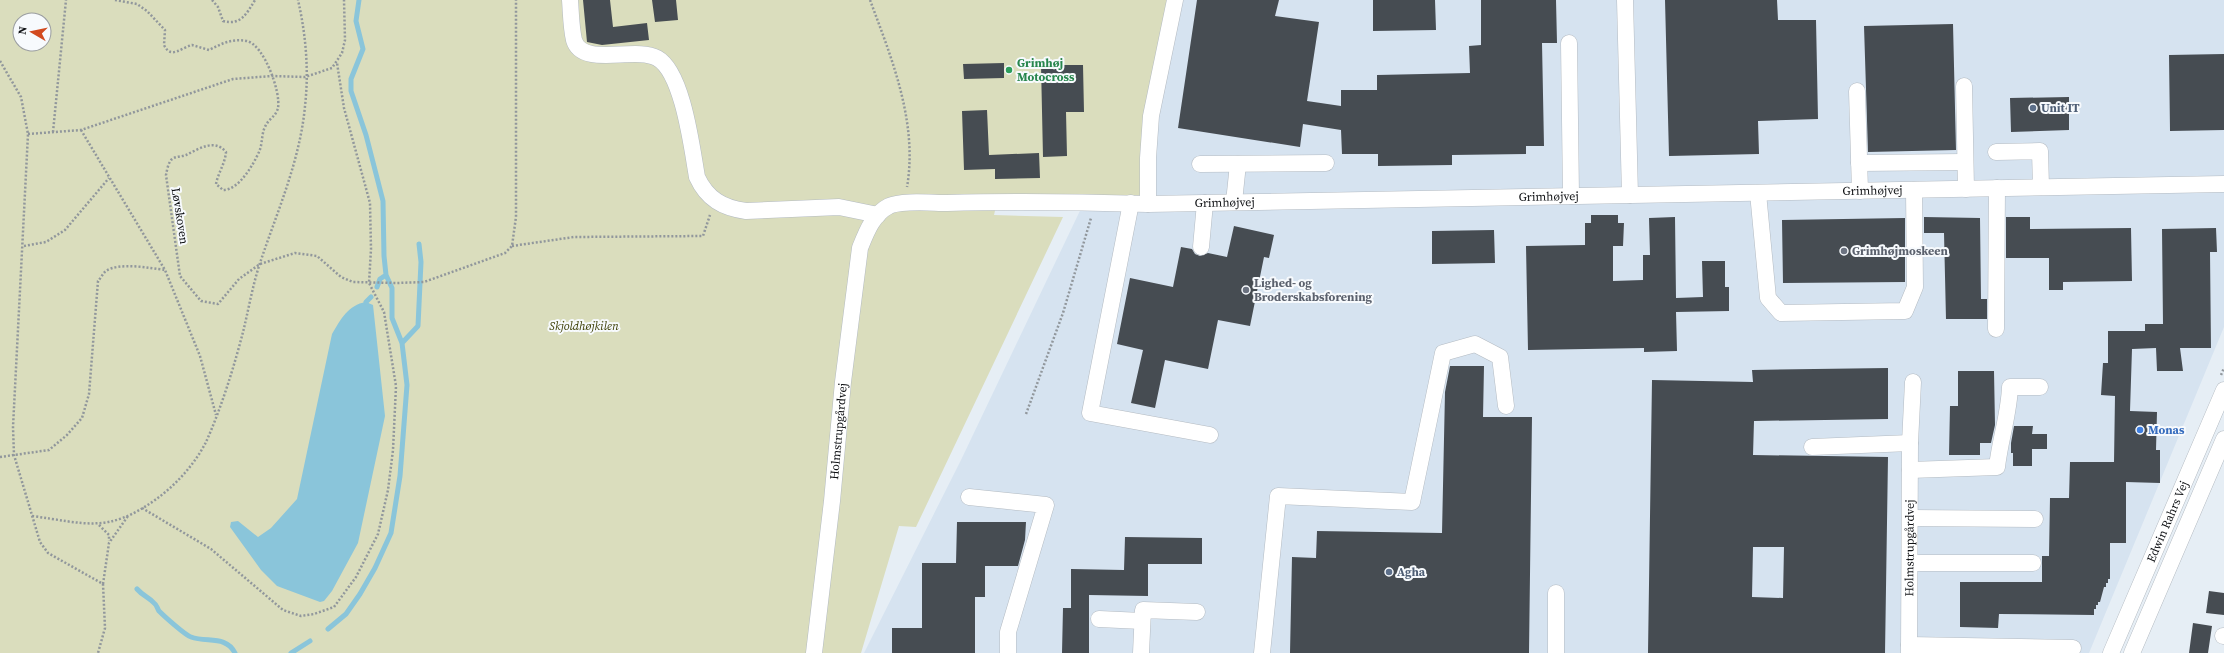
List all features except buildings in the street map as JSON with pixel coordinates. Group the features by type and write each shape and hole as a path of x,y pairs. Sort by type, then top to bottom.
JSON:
{"street":[{"path":"570,0 574,40 578,50 589,55 639,53 658,58 670,72 680,92 697,177 703,190 715,201 732,210 746,212 839,207 878,215"},
{"path":"1148,204 1148,158 1151,116 1175,0"},
{"path":"1625,0 1630,195"},
{"path":"1569,43 1571,196"},
{"path":"1964,86 1966,189"},
{"path":"1857,91 1860,191"},
{"path":"1996,152 2040,151 2041,188"},
{"path":"1859,163 1965,162"},
{"path":"1200,164 1326,163"},
{"path":"1234,202 1238,164"},
{"name":"Grimhøjvej","path":"878,215 889,206 905,203 1096,202 1148,204 2224,184"},
{"path":"1996,329 1997,188"},
{"path":"1758,193 1768,298 1781,313 1905,311 1915,287 1914,190"},
{"path":"1131,203 1090,413 1210,435"},
{"path":"1201,247 1205,203"},
{"name":"Holmstrupgårdvej","path":"814,653 855,278 860,248 868,229 878,215"},
{"path":"1262,653 1278,496 1412,502 1443,353 1475,344 1500,357 1506,406"},
{"name":"Holmstrupgårdvej","path":"1909,649 1910,443 1913,382"},
{"path":"1910,470 1997,467 2001,438 2009,405 2010,387 2040,387"},
{"name":"Edwin Rahrs Vej","path":"2111,653 2224,390"},
{"name":"Edwin Rahrs Vej","path":"2132,653 2224,439"},
{"path":"1812,447 1910,443"},
{"path":"969,496 1046,504 1008,632 1008,653"},
{"path":"1910,518 2035,519"},
{"path":"1910,563 2033,563"},
{"path":"1556,593 1556,653"},
{"path":"1141,653 1143,610 1197,612"},
{"path":"1099,619 1142,621"},
{"path":"1909,649 2073,648"}],"path":[{"path":"53,132 66,0"},
{"name":"Løvskoven","path":"115,0 137,4 147,11 163,26 165,30 164,45 171,52 175,53 192,44 209,50 219,44 230,41 247,41 255,46 272,76 278,102 278,110 264,127 260,151 241,180 233,188 223,190 216,184 217,176 226,158 226,152 223,148 208,145 184,156 174,158 170,161 166,175 177,267 186,284 201,301 218,304 240,279 260,264 281,256 295,253 317,256 341,277 354,282 397,283 424,282 505,253 512,246"},
{"path":"212,0 218,7 221,18 227,22 234,22 244,17 255,0"},
{"path":"32,516 99,525 128,516 156,499 184,474 205,443 216,415 243,330 260,264 285,195 305,106 306,35 298,0"},
{"path":"28,134 81,130 233,79 272,76 305,77 332,68 337,63 342,53 345,40 344,0"},
{"path":"516,0 516,217 512,246 574,237 702,236 715,201"},
{"path":"870,0 886,43 904,105 910,138 910,170 905,203"},
{"path":"0,61 21,97 28,134 13,426 14,455 40,542 48,553 102,584"},
{"path":"142,508 211,549 283,610 301,616 334,607 356,577 378,534 388,490 393,450 396,386 384,312 369,282 371,249 370,203 344,108 337,63"},
{"path":"81,130 165,270 200,356 216,415"},
{"path":"23,246 46,242 65,230 109,178"},
{"path":"1026,414 1063,313 1096,202"},
{"path":"0,457 49,450 67,435 82,418 89,394 98,281 106,271 119,268 138,267 165,270"},
{"path":"109,542 128,516"},
{"path":"98,653 105,628 102,584 109,542 109,535 99,525"}],"shaded area":[{"path":"1119,0 2224,0 2224,327 2089,653 864,653 961,460 1087,196"}],"green space":[{"name":"Skjoldhøjkilen","path":"0,0 1167,0 1148,204 997,202 994,215 1063,217 916,527 899,526 861,653 0,653"}],"water":[{"path":"366,302 373,305 385,416 358,543 332,591 324,601 320,602 277,586 261,570 230,527 231,522 238,521 258,537 271,528 297,499 332,334 342,318 350,309"}],"waterway":[{"path":"328,629 346,614 360,594 375,568 391,533 400,476 407,385 402,343 392,318 392,288 386,275 384,256 383,201 366,135 351,91 351,79 363,49 356,21 359,0"},
{"path":"402,343 418,326 421,262 419,244"},
{"path":"377,287 380,279 386,275"},
{"path":"366,302 371,297"},
{"path":"137,589 150,599 165,617 188,636 197,639 216,640 227,644 235,653"},
{"path":"291,653 310,641"}],"place":[{"name":"Grimhøj Motocross","path":"1009,70"},
{"name":"Unit IT","path":"2033,108"},
{"name":"Grimhøjmoskeen","path":"1844,251"},
{"name":"Lighed- og Broderskabsforening","path":"1246,290"},
{"name":"Monas","path":"2140,430"},
{"name":"Agha","path":"1389,572"}]}
